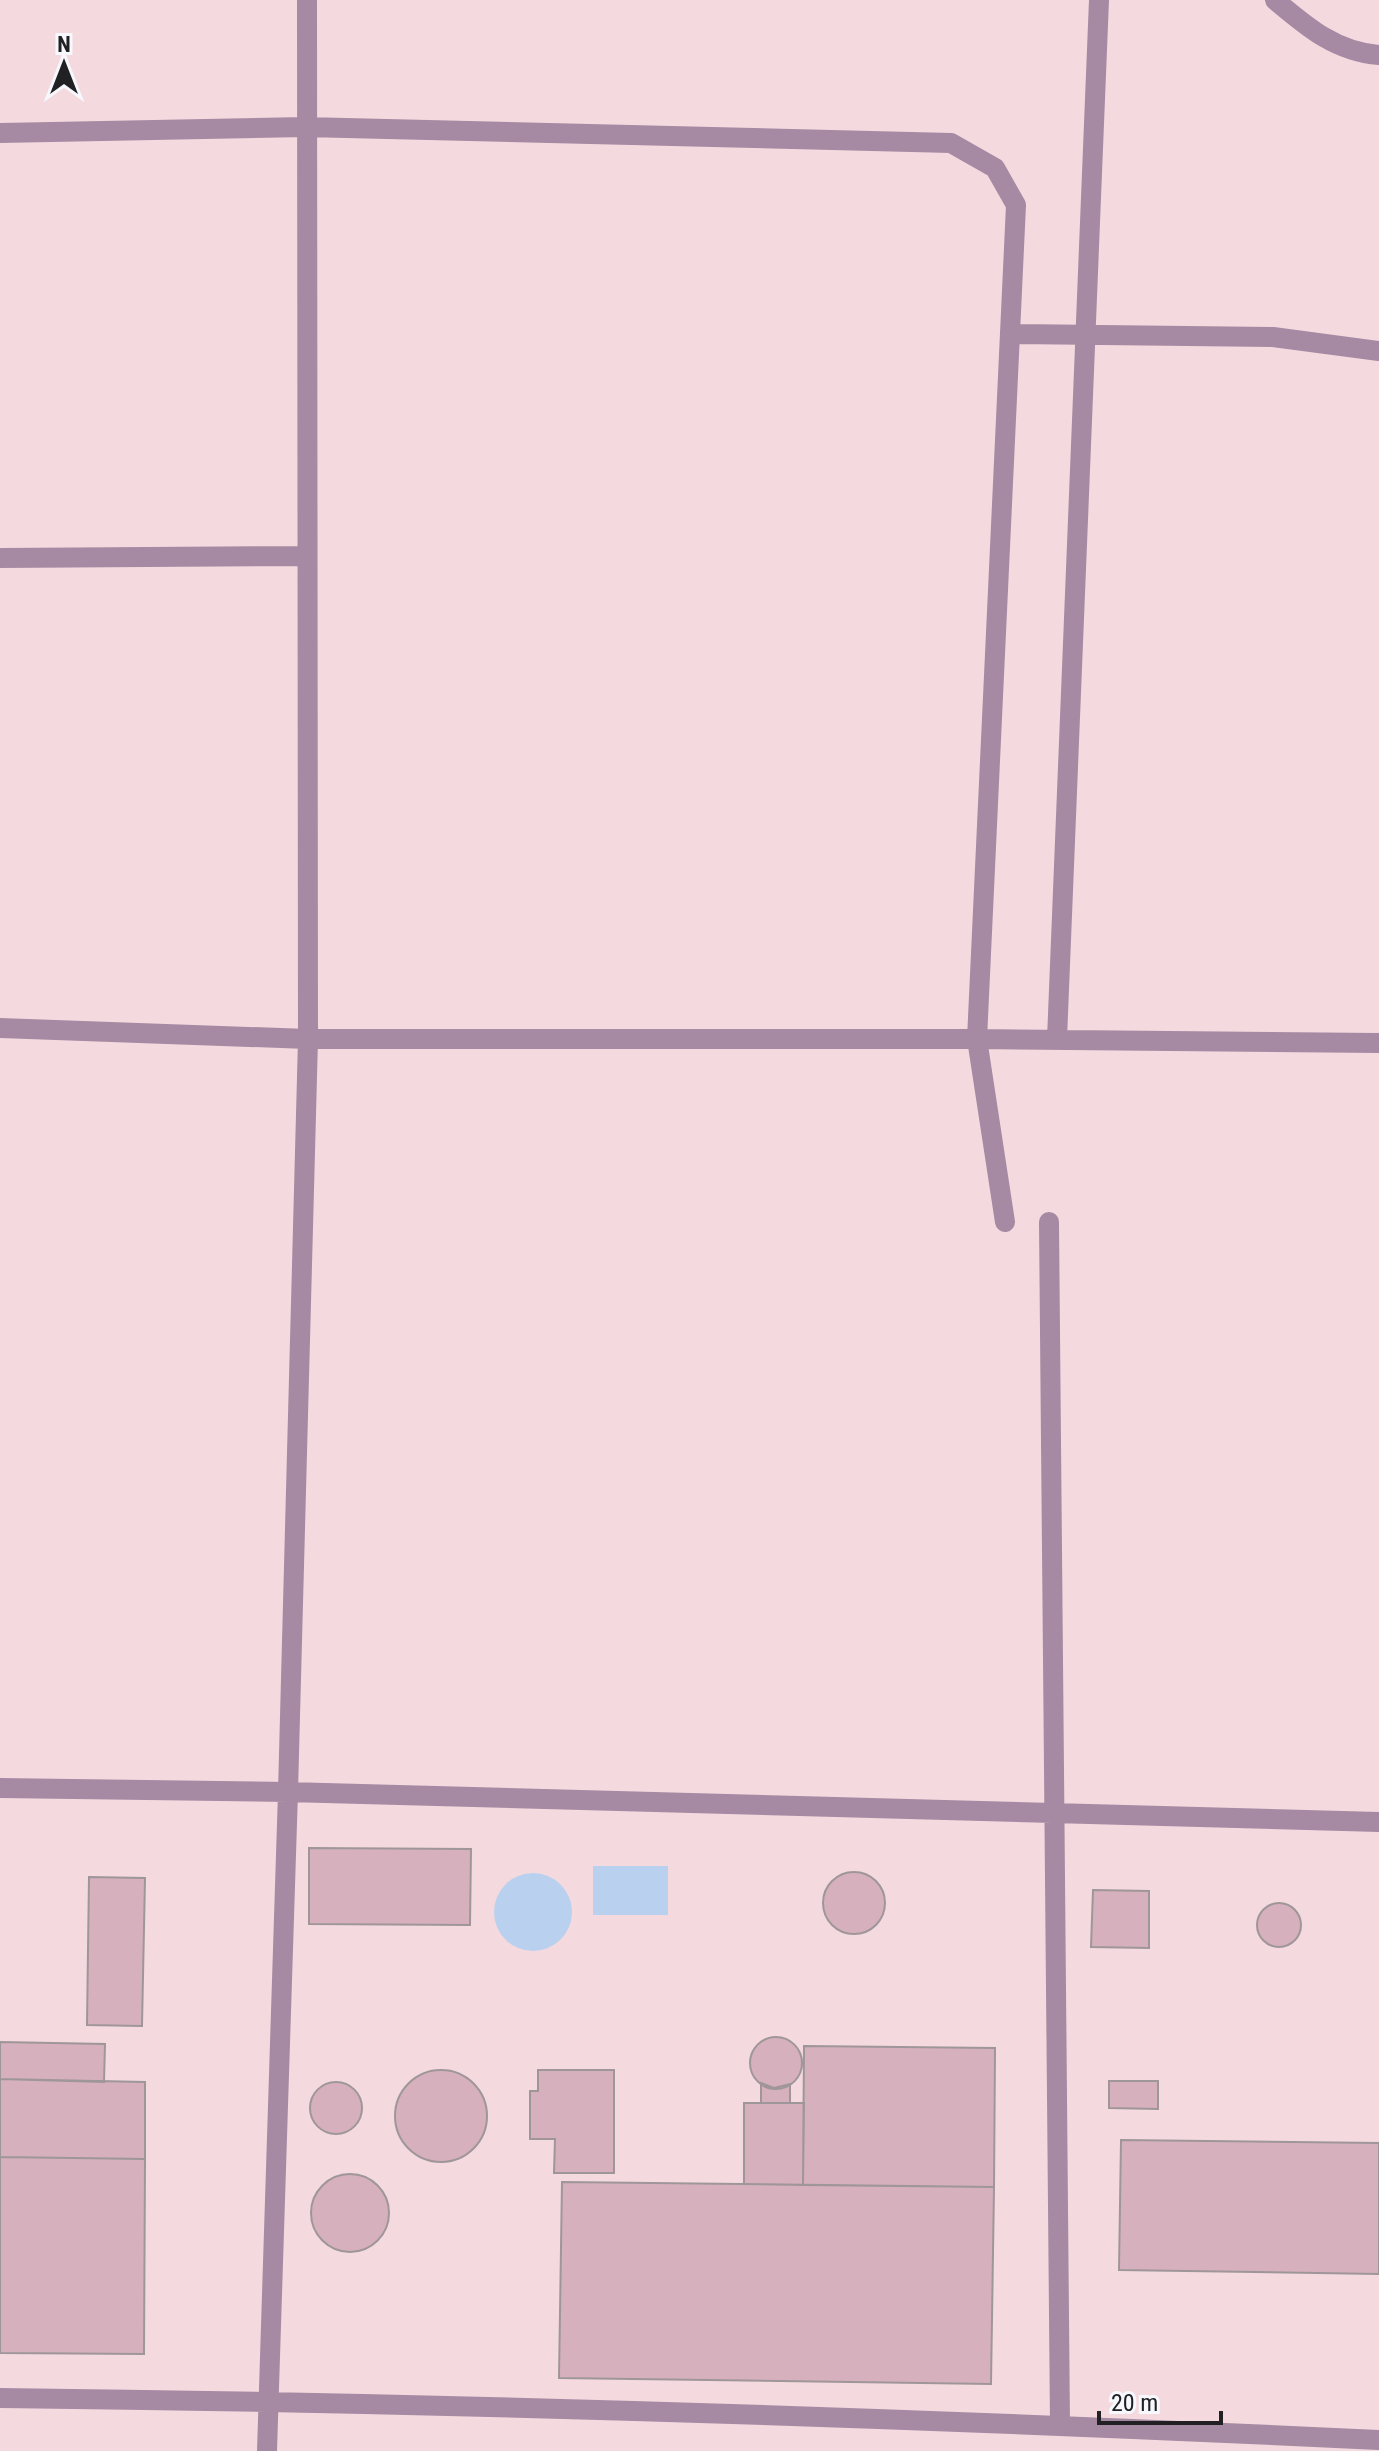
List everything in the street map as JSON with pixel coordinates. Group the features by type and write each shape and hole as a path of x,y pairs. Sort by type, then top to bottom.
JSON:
{"lane":[{"path":"267,2451 308,1039 305,556 307,0"},
{"path":"1057,1039 1099,0"},
{"path":"1275,0 1319,37 1364,54 1379,55"},
{"path":"0,133 305,127 951,143 995,168 1016,205 977,1039 1005,1222"},
{"path":"1010,334 1273,337 1379,351"},
{"path":"0,558 305,556"},
{"path":"0,1028 308,1039 1057,1039 1379,1043"},
{"path":"1049,1222 1060,2425"},
{"path":"0,1788 288,1792 1379,1822"},
{"path":"0,2398 269,2401 1060,2425 1379,2440"}],"shaded area":[{"path":"0,0 1379,0 1379,2451 0,2451"}],"water":[{"path":"593,1866 668,1866 668,1915 593,1915"},
{"path":"533,1873 548,1876 560,1885 569,1897 572,1912 569,1927 560,1939 548,1948 533,1951 518,1948 506,1939 497,1927 494,1912 497,1897 506,1885 518,1876"}],"building":[{"path":"309,1848 471,1849 470,1925 309,1924"},
{"path":"848,1872 860,1872 876,1881 883,1891 883,1915 876,1925 860,1934 848,1934 828,1920 823,1909 823,1897 837,1877"},
{"path":"89,1877 145,1878 142,2026 87,2025"},
{"path":"1093,1890 1149,1891 1149,1948 1091,1947"},
{"path":"1279,1903 1295,1909 1301,1925 1295,1941 1279,1947 1263,1941 1257,1925 1263,1909"},
{"path":"776,2037 794,2045 802,2063 794,2081 776,2089 758,2081 750,2063 758,2045"},
{"path":"0,2042 105,2044 104,2082 0,2079"},
{"path":"804,2046 995,2048 994,2187 803,2185"},
{"path":"441,2070 459,2073 474,2083 484,2098 487,2116 484,2134 474,2149 459,2159 441,2162 423,2159 408,2149 398,2134 395,2116 398,2098 408,2083 423,2073"},
{"path":"538,2070 614,2070 614,2173 554,2173 555,2139 530,2139 530,2091 538,2091"},
{"path":"0,2079 145,2082 145,2159 0,2157"},
{"path":"1109,2081 1158,2081 1158,2109 1109,2108"},
{"path":"336,2082 355,2089 362,2108 355,2127 336,2134 317,2127 310,2108 317,2089"},
{"path":"761,2083 774,2088 790,2084 790,2103 761,2103"},
{"path":"744,2103 804,2103 803,2185 744,2184"},
{"path":"1121,2140 1379,2143 1379,2274 1119,2270"},
{"path":"0,2157 145,2159 144,2354 0,2353"},
{"path":"350,2174 365,2177 377,2186 386,2198 389,2213 386,2228 377,2240 365,2249 350,2252 335,2249 323,2240 314,2228 311,2213 314,2198 323,2186 335,2177"},
{"path":"562,2182 994,2187 991,2384 559,2378"}]}
